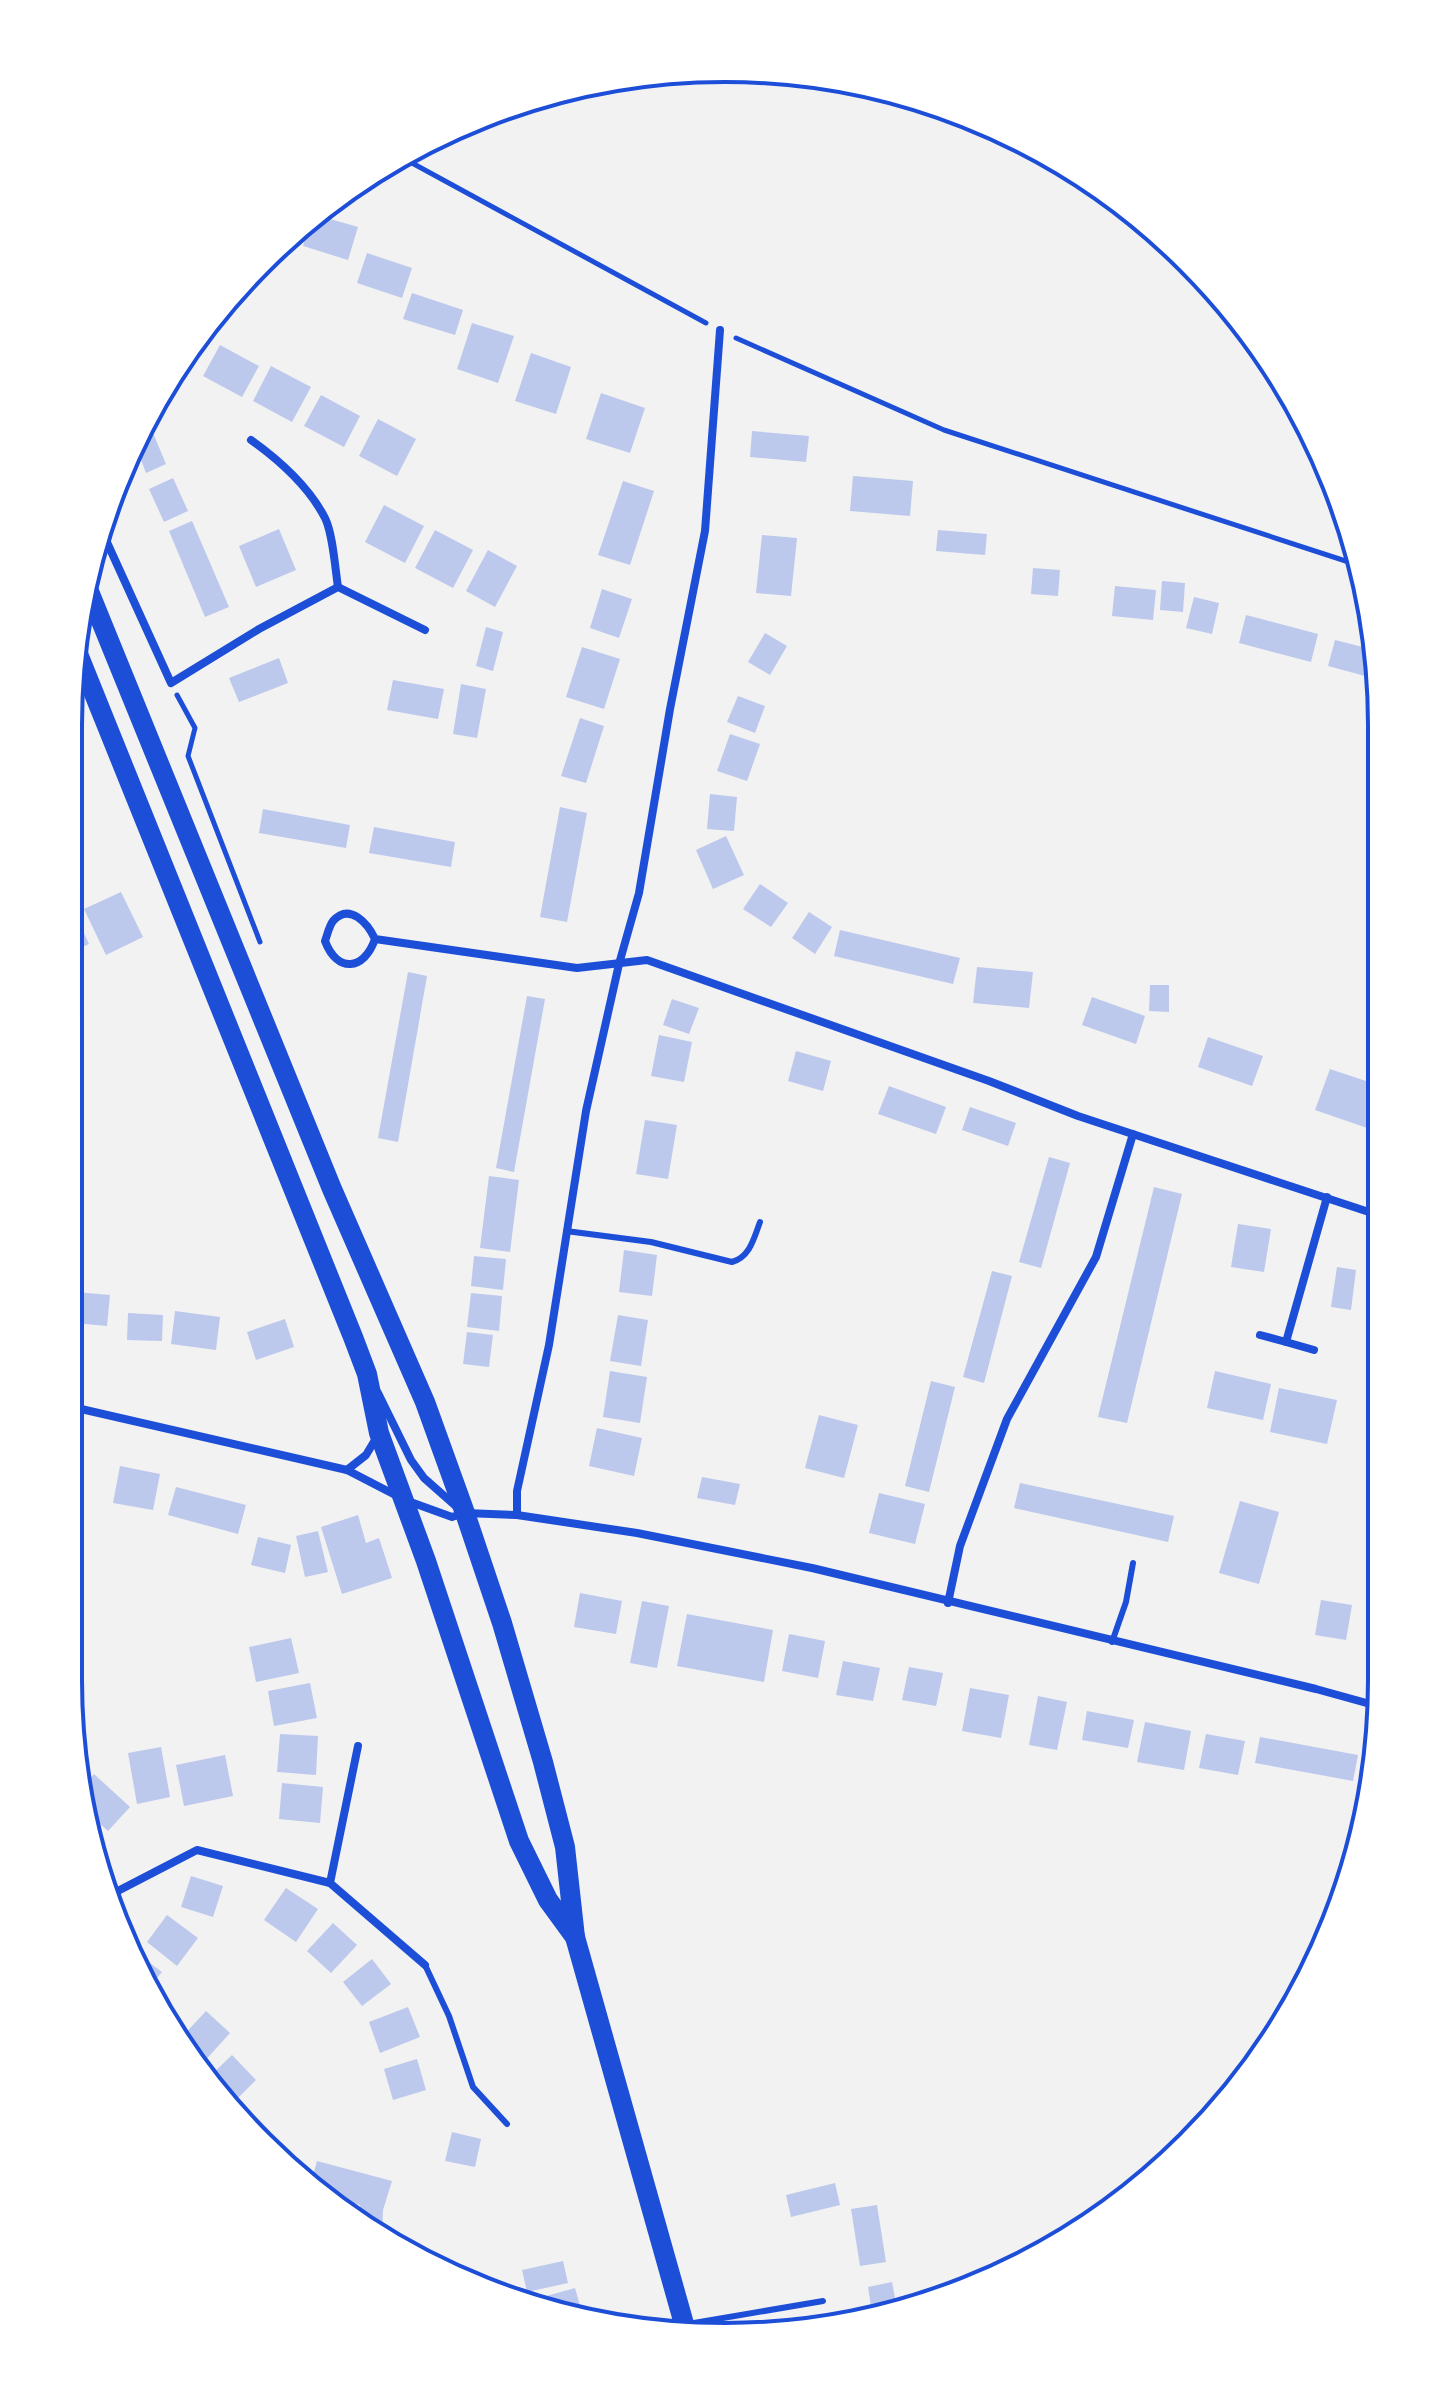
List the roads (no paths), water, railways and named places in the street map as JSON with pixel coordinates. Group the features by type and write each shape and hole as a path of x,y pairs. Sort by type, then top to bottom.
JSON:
{"main road":[{"path":"94,603 332,1189 425,1402 465,1513 502,1623 565,1847 575,1937 683,2322"},
{"path":"85,670 367,1374 379,1433 405,1500 519,1841 548,1900 575,1937"}],"street":[{"path":"517,1515 517,1491 549,1345 586,1111 619,964 639,893 670,709 705,531 720,330"},
{"path":"251,440 296,479 326,520 338,587"},
{"path":"108,545 171,683 259,629 338,587"},
{"path":"338,587 425,630"},
{"path":"344,916 356,916 367,922 375,939 369,955 358,963 343,964 330,955 325,941 333,922 344,916"},
{"path":"375,939 577,968 647,960 1133,1134 1368,1211"},
{"path":"948,1603 960,1546 1007,1419 1096,1257 1133,1134"},
{"path":"1286,1342 1327,1197"},
{"path":"1260,1335 1314,1350"},
{"path":"367,1374 411,1460 431,1484 465,1513"},
{"path":"82,1409 347,1470 405,1500 452,1517 465,1513 517,1515 637,1533 812,1568 1367,1703"},
{"path":"347,1470 366,1455 379,1433"},
{"path":"330,1883 358,1746"},
{"path":"118,1891 197,1850 330,1883 425,1965"}],"lane":[{"path":"566,1231 651,1242 732,1262 741,1260 750,1248 760,1222"},
{"path":"1112,1642 1126,1602 1133,1563"},
{"path":"425,1965 449,2016 473,2087 507,2124"},
{"path":"712,2323 823,2301"}]}
